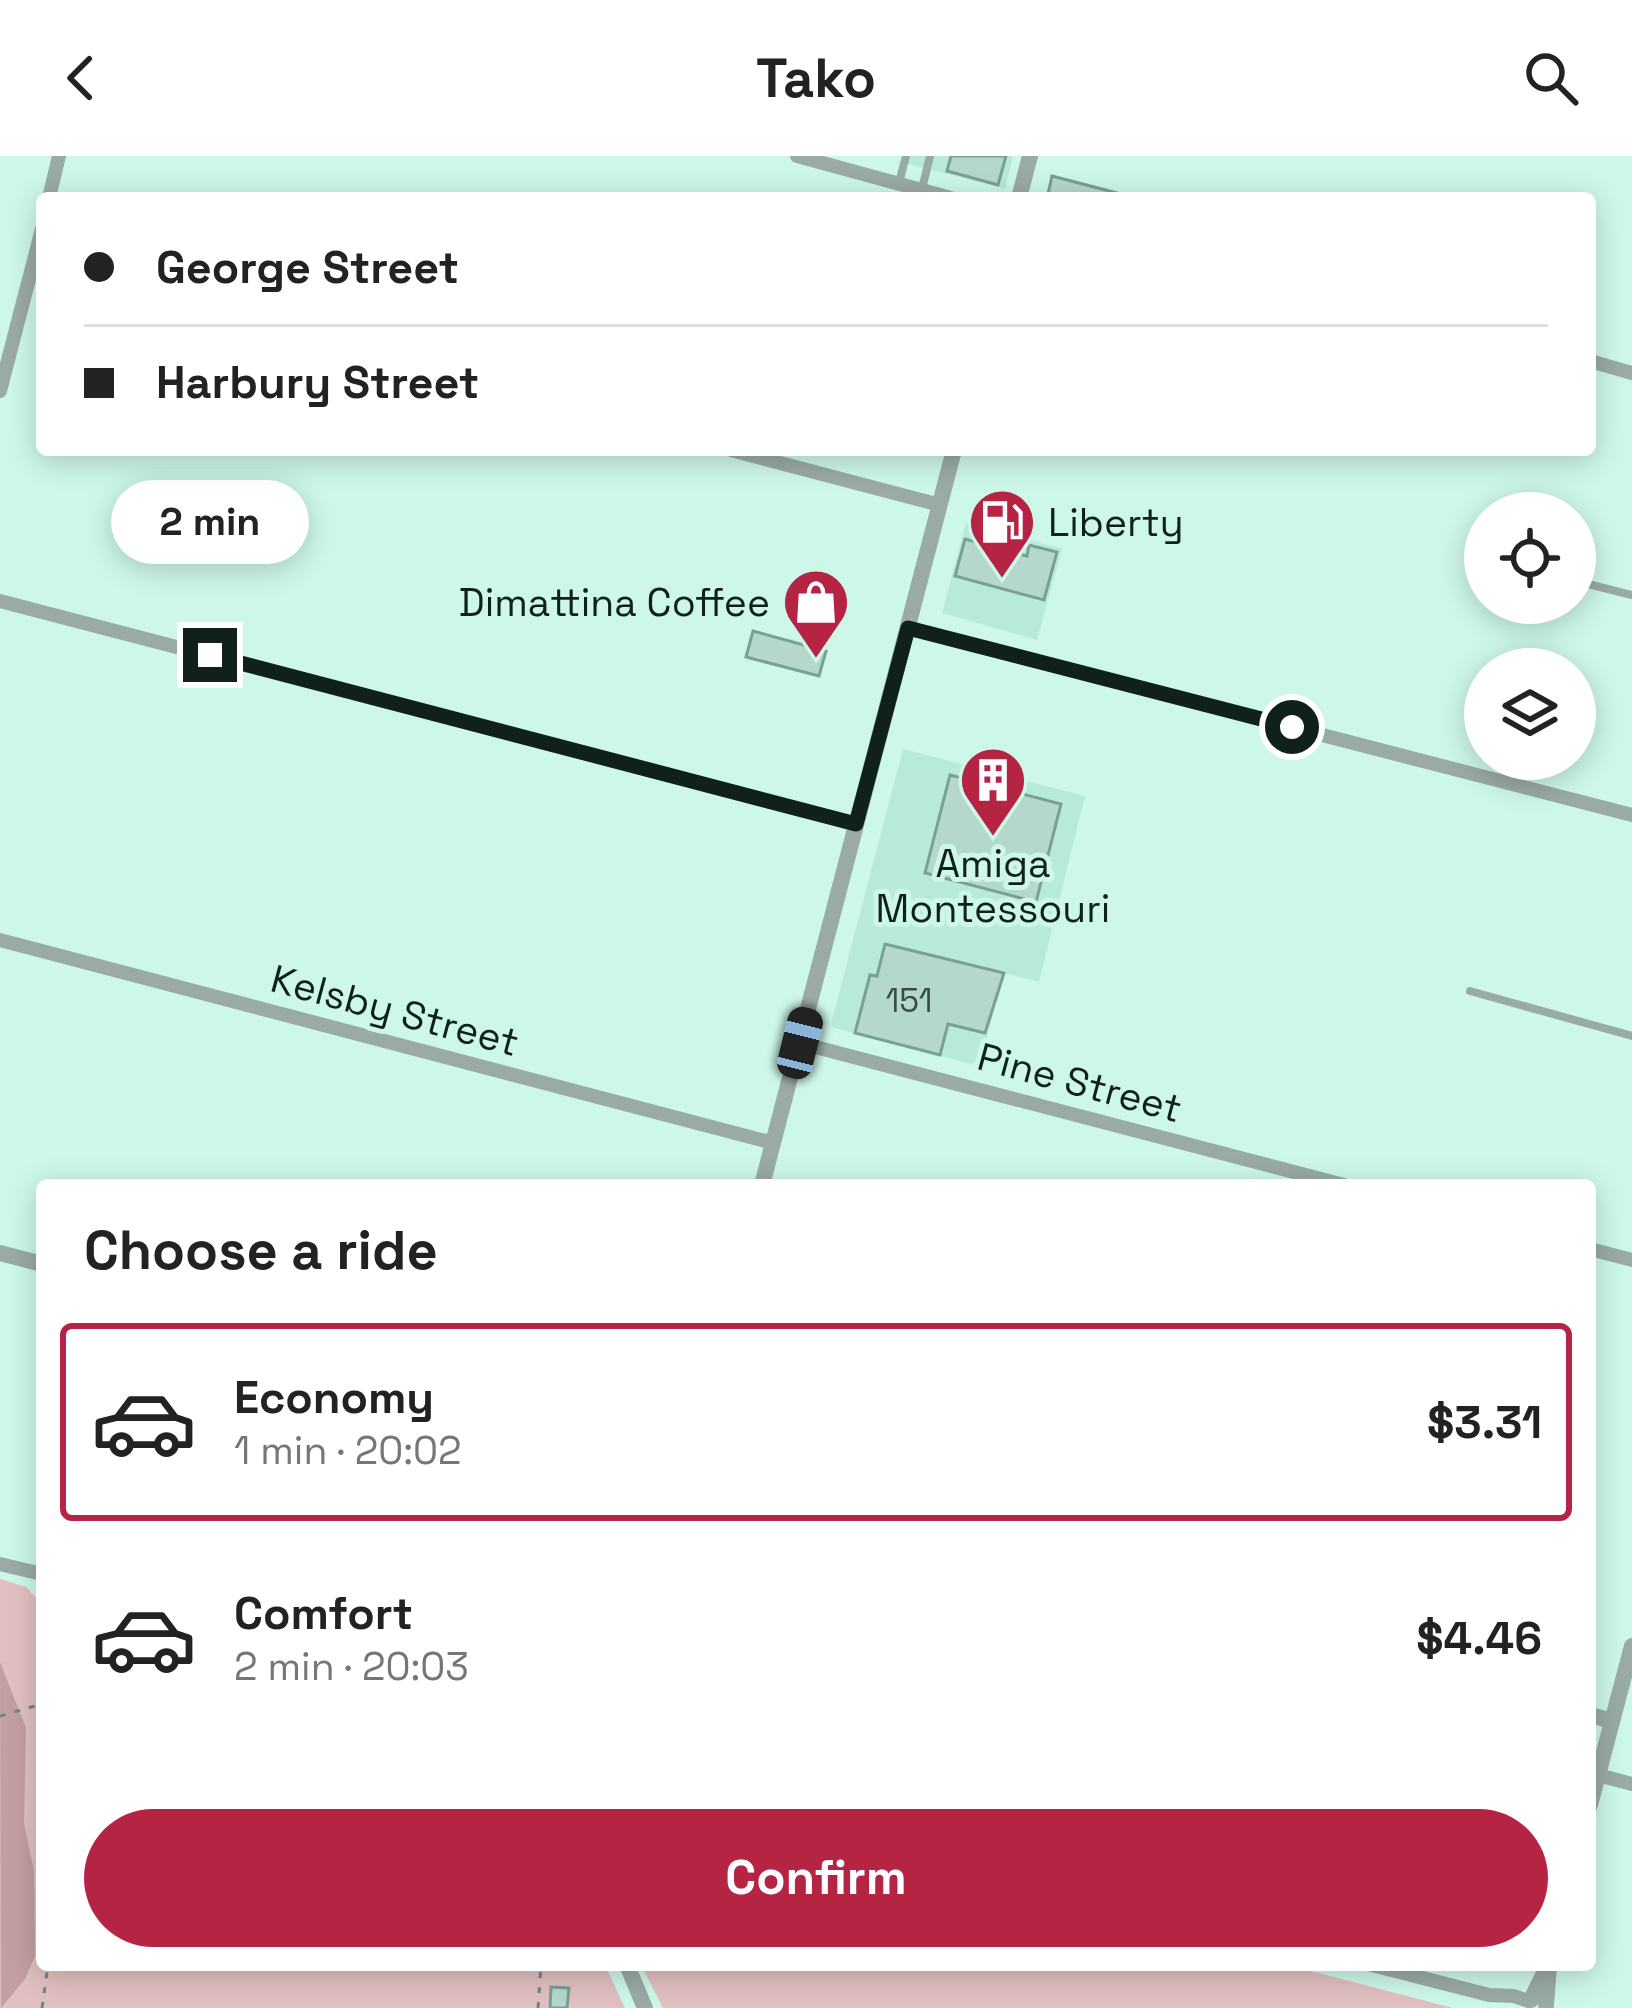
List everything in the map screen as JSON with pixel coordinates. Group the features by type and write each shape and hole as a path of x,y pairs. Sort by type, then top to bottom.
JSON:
{"street":[{"path":"50,192 59,156"},
{"path":"797,156 929,192"},
{"path":"1021,192 1030,156"},
{"path":"0,391 36,274"},
{"path":"1596,364 1632,373"},
{"path":"753,456 940,506"},
{"path":"764,1179 952,456"},
{"path":"0,601 856,824"},
{"path":"908,628 1632,814"},
{"name":"Kelsby Street","path":"0,940 773,1143"},
{"name":"Pine Street","path":"800,1043 1321,1179"},
{"path":"1596,1251 1632,1260"},
{"path":"0,1253 36,1262"},
{"path":"0,1564 36,1573"},
{"path":"1596,1782 1632,1646"},
{"path":"1596,1717 1612,1721"},
{"path":"1598,1775 1632,1784"},
{"path":"618,1971 632,2008"},
{"path":"630,1971 645,2008"},
{"path":"1395,1971 1489,1995 1509,2008"},
{"path":"1489,1995 1534,2004 1547,1971"}],"lane":[{"path":"898,184 906,156"},
{"path":"922,190 930,156"},
{"path":"1596,586 1632,595"},
{"path":"1469,991 1632,1036"}],"path":[{"path":"0,1716 36,1705"},
{"path":"42,2008 47,1971"},
{"path":"538,2008 541,1971"}],"shaded area":[{"path":"903,156 1013,156 1005,189 901,162"},
{"name":"Liberty","path":"966,522 1062,549 1037,640 942,613"},
{"path":"903,749 1085,796 1039,982 1004,973 979,1066 831,1024"},
{"path":"0,1579 26,1587 36,1598 36,1971 608,1971 625,2008 0,2008"},
{"path":"0,1662 26,1728 24,1824 34,1871 35,1956 25,1979 1,2008"},
{"path":"644,1971 1311,1971 1453,2008 663,2008"}],"building":[{"path":"951,156 1006,156 998,185 947,171"},
{"path":"1052,176 1113,192 1048,192"},
{"path":"965,539 1027,556 1029,545 1057,552 1044,600 955,576"},
{"path":"753,631 826,651 819,676 746,657"},
{"name":"Amiga Montessouri","path":"950,775 1061,804 1036,902 925,873"},
{"path":"885,944 1004,973 985,1033 948,1024 940,1055 855,1033 870,975 877,976"},
{"path":"551,1987 569,1988 567,2008 550,2008"}],"place":[{"name":"Liberty","path":"1002,581"},
{"name":"Dimattina Coffee","path":"816,661"},
{"name":"Amiga Montessouri","path":"993,839"}],"route":[{"path":"210,655 856,824 908,628 1292,727"}]}
